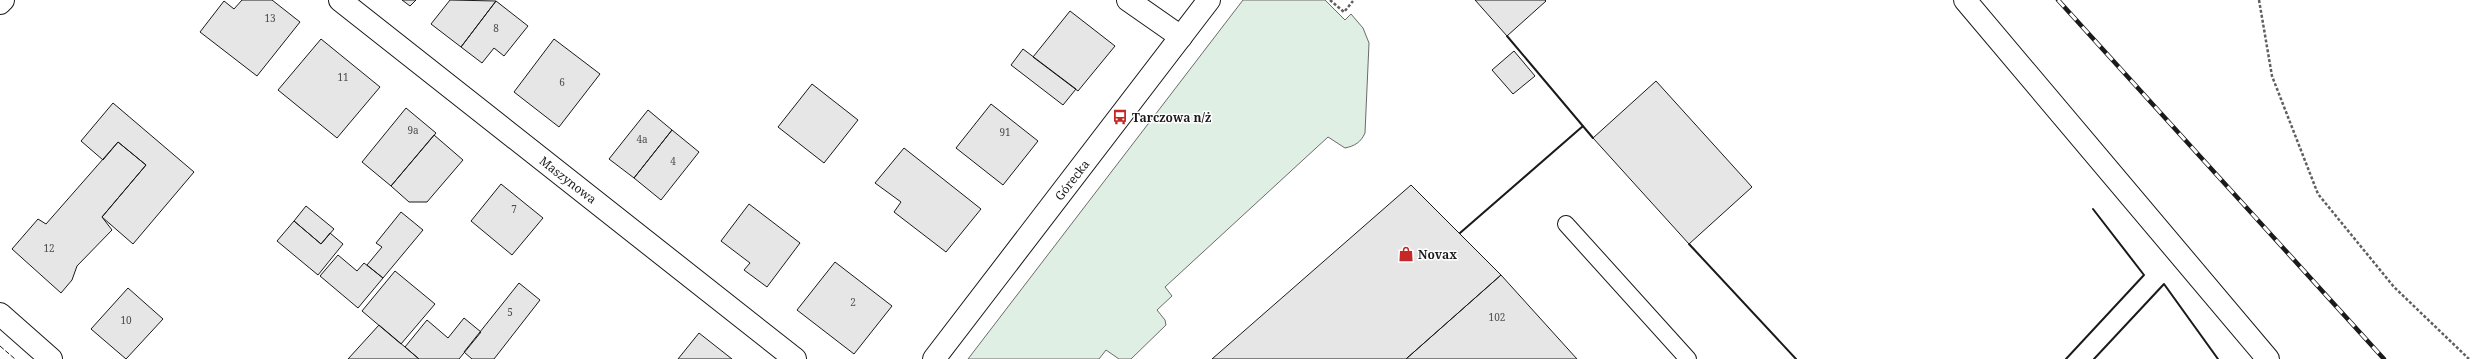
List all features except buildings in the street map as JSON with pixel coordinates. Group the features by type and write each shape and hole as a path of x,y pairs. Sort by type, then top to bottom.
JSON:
{"street":[{"name":"Maszynowa","path":"340,0 795,359"},
{"path":"1128,0 1181,37"},
{"name":"Górecka","path":"934,359 1209,0"},
{"path":"1965,0 2268,359"},
{"path":"0,314 51,359"}],"lane":[{"path":"1566,224 1688,359"}],"path":[{"path":"1330,0 1344,12 1353,1"},
{"path":"2259,0 2272,76 2318,194 2394,287 2469,359"}],"green space":[{"path":"1243,0 1325,0 1345,20 1351,14 1363,28 1369,43 1365,133 1362,139 1355,145 1345,148 1328,137 1165,287 1172,296 1157,310 1165,320 1166,325 1131,359 1119,359 1106,350 1099,359 968,359"}],"railway":[{"path":"2058,0 2384,359"}],"fence":[{"path":"0,346 15,359"}],"wall":[{"path":"1507,36 1593,138"},
{"path":"1460,233 1583,126"},
{"path":"2066,359 2144,275 2093,209"},
{"path":"1689,244 1796,359"},
{"path":"2094,359 2164,284 2218,359"}],"place":[{"name":"Tarczowa n/ż","path":"1120,117"},
{"name":"Novax","path":"1406,254"}]}
